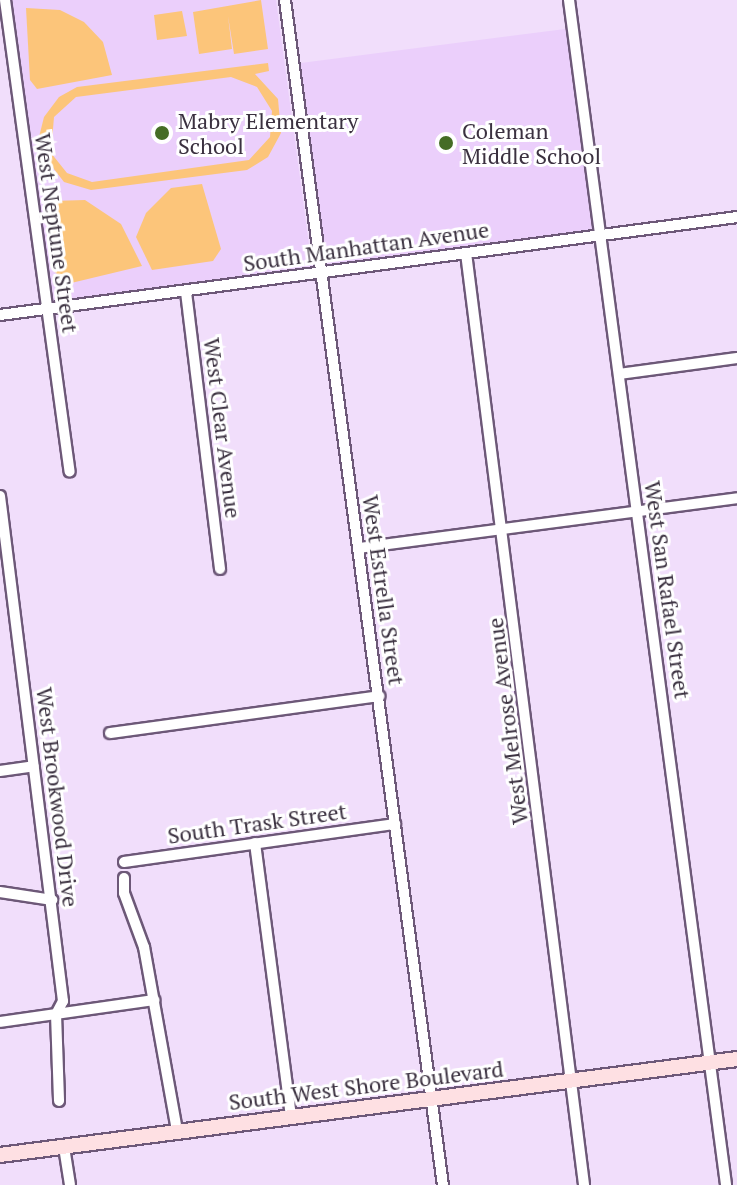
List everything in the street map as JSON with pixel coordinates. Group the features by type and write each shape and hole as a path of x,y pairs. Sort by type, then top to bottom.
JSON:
{"street":[{"name":"West Neptune Street","path":"5,0 5,33 70,472"},
{"name":"West Estrella Street","path":"285,0 443,1185"},
{"name":"West San Rafael Street","path":"569,0 726,1185"},
{"name":"South Manhattan Avenue","path":"0,315 737,217"},
{"name":"West Melrose Avenue","path":"466,253 504,529 584,1185"},
{"name":"West Clear Avenue","path":"186,292 220,569"},
{"path":"619,374 737,358"},
{"name":"West Brookwood Drive","path":"0,496 63,1001 56,1014 59,1101"},
{"path":"359,548 737,498"},
{"path":"110,733 379,696"},
{"path":"0,771 34,766"},
{"name":"South Trask Street","path":"124,862 395,824"},
{"path":"255,843 291,1118"},
{"path":"124,878 154,1000 177,1131"},
{"path":"0,892 52,900"},
{"path":"0,1022 154,1000"},
{"name":"South West Shore Boulevard","path":"0,1155 737,1059"},
{"path":"64,1147 70,1185"}],"shaded area":[{"name":"Mabry Elementary School","path":"12,0 276,0 312,267 52,306"},
{"path":"261,0 268,49 234,54 228,16 232,49 199,54 193,12"},
{"path":"26,8 60,10 84,22 103,42 112,75 37,89 30,80"},
{"path":"182,11 187,36 157,40 154,15"},
{"name":"Coleman Middle School","path":"573,28 600,236 320,271 293,64"},
{"path":"268,63 269,71 255,74 278,99 281,133 268,157 247,170 91,190 64,182 43,155 39,137 44,117 59,97 77,87","holes":["231,77 257,87 272,111 270,137 249,160 92,182 67,173 51,153 54,117 76,97"]},
{"path":"202,184 221,249 213,261 152,270 136,237 146,213 171,188"},
{"path":"85,200 121,224 142,266 67,284 54,271 52,201"}],"place":[{"name":"Mabry Elementary School","path":"162,133"},
{"name":"Coleman Middle School","path":"446,143"}]}
